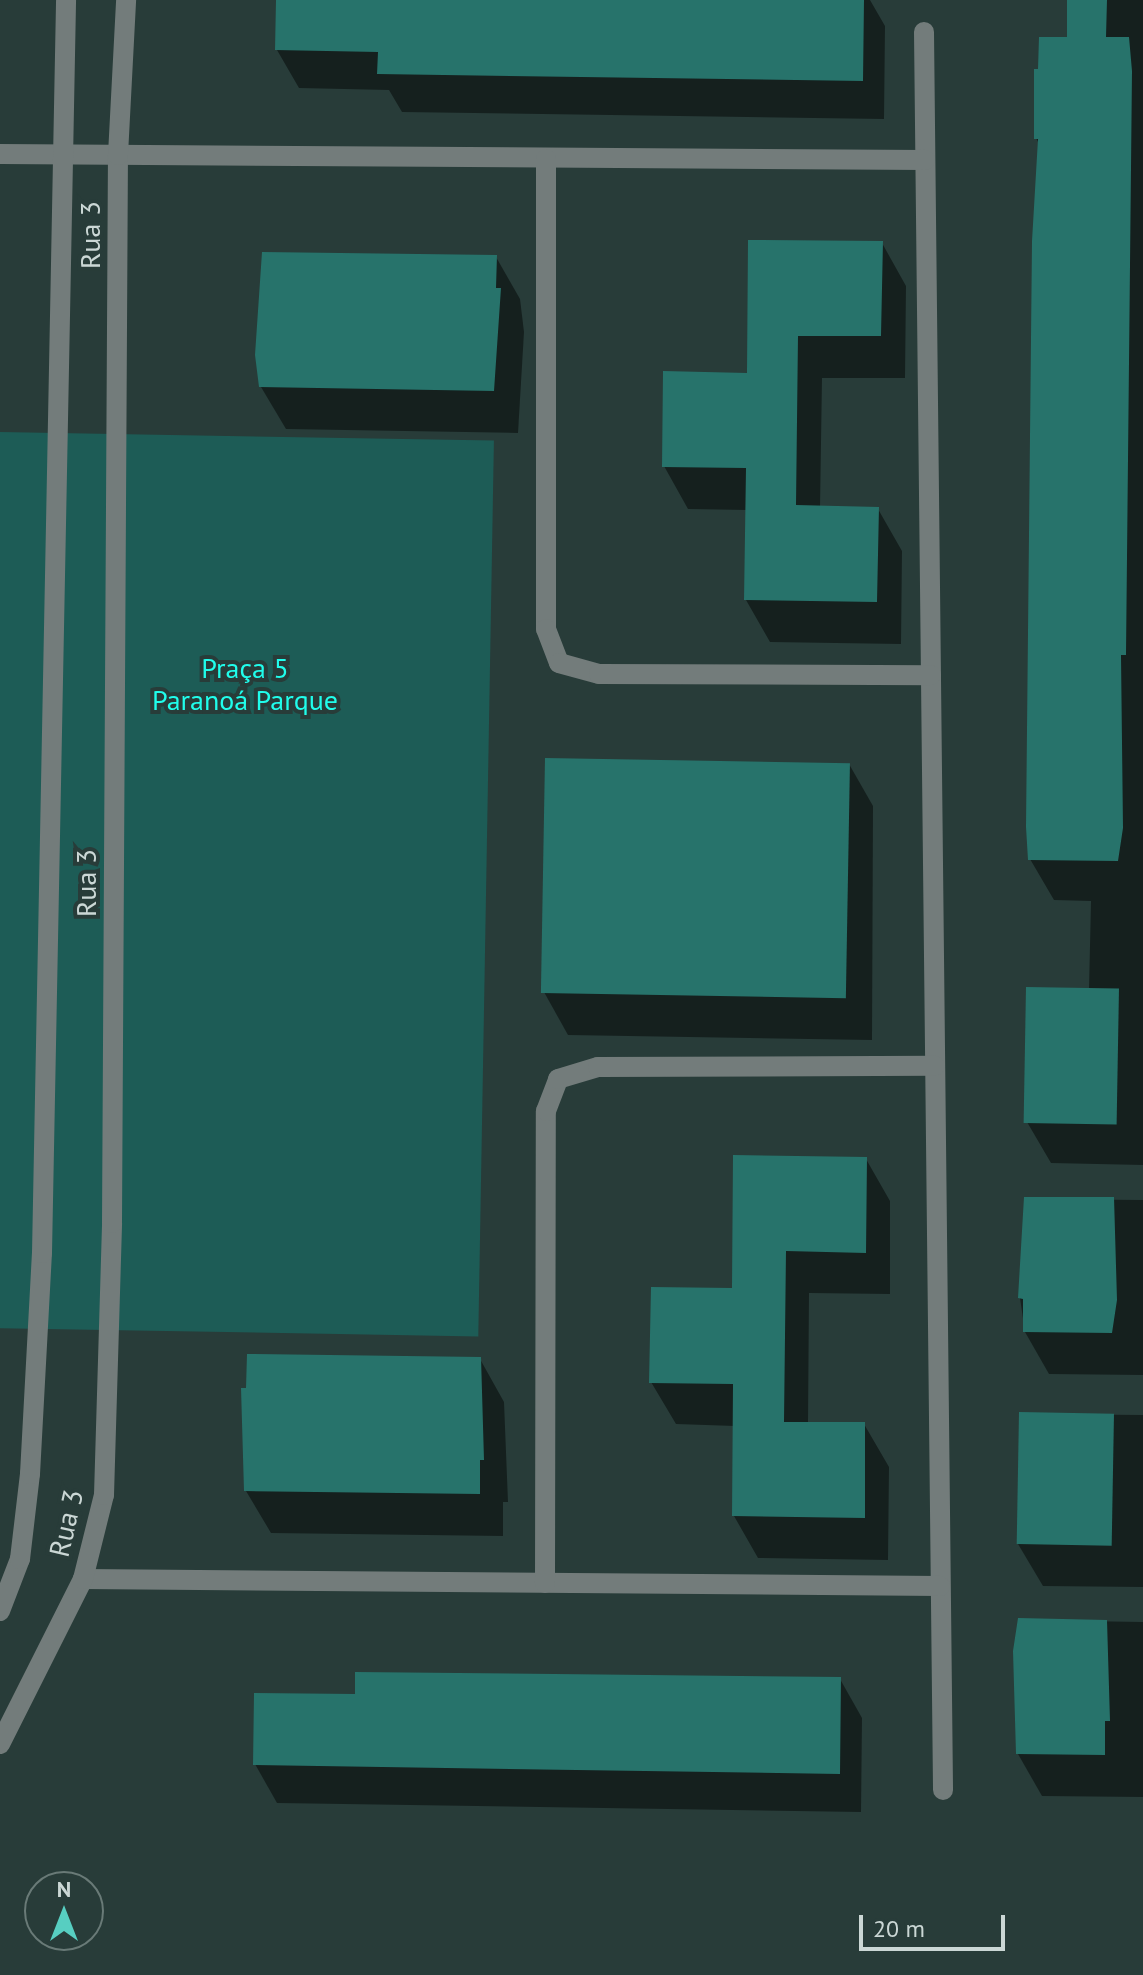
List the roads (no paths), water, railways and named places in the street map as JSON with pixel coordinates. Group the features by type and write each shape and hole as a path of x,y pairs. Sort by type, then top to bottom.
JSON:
{"street":[{"name":"Rua 3","path":"0,1611 20,1559 28,1488 42,1253 66,0"},
{"name":"Rua 3","path":"0,1744 83,1579 104,1495 110,1331 118,155 126,0"},
{"path":"924,32 943,1790"},
{"path":"0,154 925,160"},
{"path":"546,159 546,629 549,649 559,663 599,674 931,675"},
{"path":"545,1583 546,1111 558,1079 598,1067 935,1066"},
{"path":"83,1579 940,1586"}],"park label":[{"name":"Praça 5 Paranoá Parque","path":"245,684"}]}
